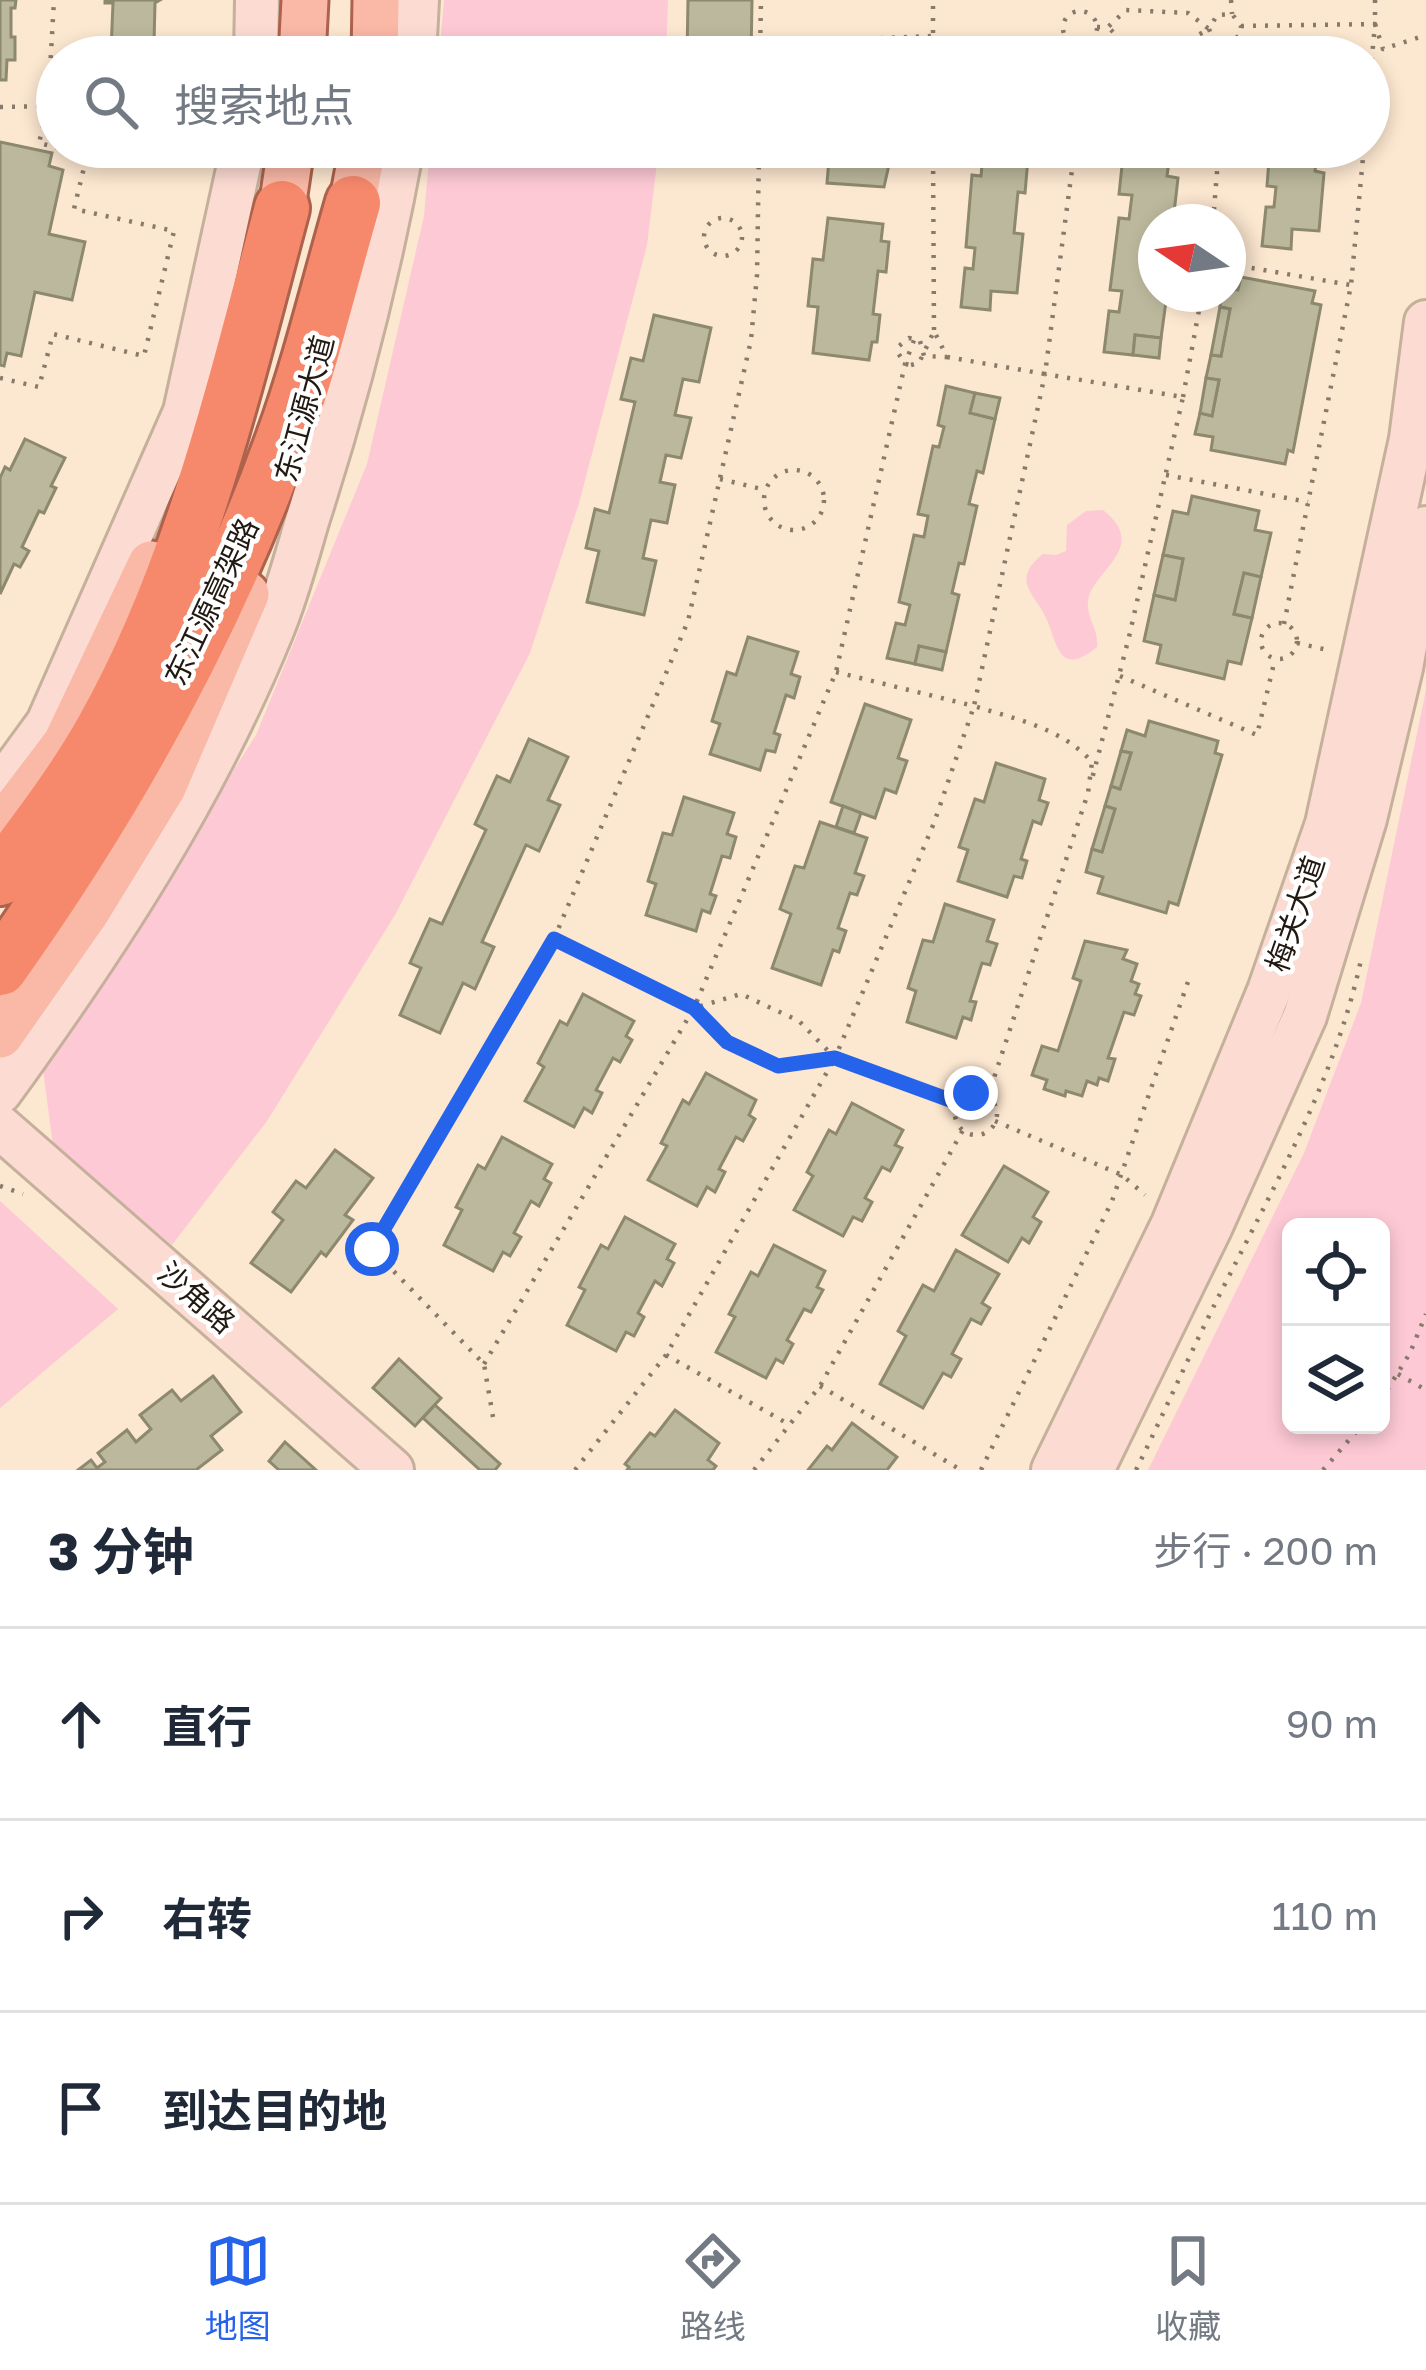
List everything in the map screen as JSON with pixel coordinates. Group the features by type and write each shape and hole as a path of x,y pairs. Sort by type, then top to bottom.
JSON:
{"highway":[{"name":"东江源高架路","path":"0,968 69,872 129,773 215,604 284,439 353,203"},
{"name":"东江源高架路","path":"0,878 60,800 106,724 166,593 221,434 282,208"}],"main road":[{"path":"303,36 305,0"},
{"path":"375,36 376,0"},
{"path":"0,830 66,743 145,582 282,208 288,168"},
{"name":"东江源大道","path":"0,1035 87,911 163,787 239,613 301,449 359,168"}],"street":[{"path":"256,0 256,36"},
{"path":"415,36 417,0"},
{"path":"0,789 48,723 185,412 238,168"},
{"path":"0,1092 116,929 190,804 273,628 334,439 398,168"},
{"name":"梅关大道","path":"1053,1470 1173,1224 1269,991 1327,824 1411,439 1426,322"},
{"name":"梅关大道","path":"1092,1470 1305,1016 1365,818 1401,668 1426,528"},
{"name":"沙角路","path":"0,1126 392,1470"}],"path":[{"path":"52,36 54,0"},
{"path":"760,36 761,0"},
{"path":"933,0 933,36"},
{"path":"1083,0 1084,11 1097,27 1093,36"},
{"path":"1231,0 1232,14 1241,26 1239,36"},
{"path":"1374,36 1375,0"},
{"path":"1097,27 1108,27 1126,10 1188,13 1212,36"},
{"path":"1067,36 1064,27 1070,15 1084,11"},
{"path":"1196,36 1209,29 1216,15 1232,14"},
{"path":"1241,26 1375,24"},
{"path":"1375,24 1379,36"},
{"path":"1108,27 1117,36"},
{"path":"1390,47 1426,34"},
{"path":"0,106 36,106"},
{"path":"0,377 39,387 53,334 143,356 174,231 74,209 84,168"},
{"path":"493,1418 484,1364 372,1249 554,939 688,621 751,340 759,168"},
{"path":"905,364 919,362 934,331 933,168"},
{"path":"575,1470 666,1355 835,1058 934,823 974,706 1045,374 1072,168"},
{"path":"1214,204 1217,168"},
{"path":"1284,624 1351,286 1362,168"},
{"path":"725,218 739,226 742,234 737,251 720,256 712,253 704,238 710,223 725,218"},
{"path":"742,234 758,235"},
{"path":"1246,267 1351,286"},
{"path":"963,1130 982,1134 995,1121 997,1112 988,1096 1088,793 1184,397 1199,312"},
{"path":"934,331 947,356"},
{"path":"905,364 898,346 909,338 924,348 924,356 1184,397"},
{"path":"484,1364 694,1008 836,672 914,340"},
{"path":"798,470 808,473 822,488 823,509 809,526 788,530 766,511 766,490 778,475 798,470"},
{"path":"1166,475 1308,502"},
{"path":"720,479 766,490"},
{"path":"1284,624 1297,643 1289,656 1275,659 1263,650 1262,635 1267,627 1284,624"},
{"path":"1119,676 1257,735 1275,659"},
{"path":"836,672 1045,729 1077,745 1092,762 1088,793"},
{"path":"554,939 694,1008 727,1042 778,1066 835,1058"},
{"path":"981,1470 1121,1175 1190,976"},
{"path":"694,1008 742,994 799,1021 835,1058 958,1103"},
{"path":"963,1130 955,1113 958,1103 971,1093 988,1096"},
{"path":"995,1121 1121,1175 1173,1224"},
{"path":"754,1470 820,1386 963,1130"},
{"path":"1390,1386 1426,1314"},
{"path":"666,1355 790,1425"},
{"path":"1398,1374 1426,1390"},
{"path":"820,1386 961,1470"},
{"path":"1323,1470 1354,1434"}],"shaded area":[{"path":"444,0 668,0 667,36 441,36"},
{"path":"428,168 656,168 647,245 579,503 530,653 395,915 267,1121 172,1245 53,1145 43,1070 256,735 367,464 424,216"},
{"path":"1103,510 1121,536 1115,558 1088,601 1097,647 1085,656 1068,659 1058,648 1026,580 1043,554 1066,551 1067,525 1086,511"},
{"path":"1426,690 1426,1470 1148,1470 1304,1153 1361,1003"},
{"path":"0,1201 118,1309 0,1408"}],"building":[{"path":"0,0 16,0 11,8 15,60 7,60 6,80 0,80"},
{"path":"160,0 155,3 154,36 112,36 113,3 105,3"},
{"path":"688,0 752,0 751,36 687,36"},
{"path":"0,142 36,150 36,168 63,170 49,234 85,242 72,300 35,292 21,356 7,353 4,366 0,365"},
{"path":"828,168 888,168 884,187 827,183"},
{"path":"982,168 1027,168 1025,193 1018,192 1014,233 1023,234 1017,293 991,291 990,310 961,307 965,268 973,269 975,248 966,247 972,175 981,176"},
{"path":"1122,168 1168,168 1167,176 1178,178 1175,204 1138,204 1138,312 1165,312 1161,338 1135,335 1133,355 1104,352 1109,311 1119,312 1122,291 1110,290 1119,218 1129,219 1132,195 1119,194"},
{"path":"1268,168 1315,168 1324,173 1319,231 1292,229 1291,249 1262,246 1266,207 1274,207 1276,187 1267,186"},
{"path":"828,218 883,224 881,241 889,242 886,272 878,271 873,314 880,315 869,360 813,353 818,307 808,306 813,259 823,260"},
{"path":"1246,278 1315,291 1312,303 1321,305 1293,452 1288,450 1285,464 1211,450 1213,437 1195,434 1200,413 1212,416 1219,380 1206,378 1211,355 1221,356 1229,312 1246,312"},
{"path":"1219,312 1229,312 1221,356 1211,355"},
{"path":"654,315 711,328 699,382 683,379 675,415 691,418 681,458 666,455 660,482 675,485 667,523 651,520 643,558 656,561 644,615 587,602 599,551 586,548 595,509 609,513 635,402 621,399 631,358 643,361"},
{"path":"1135,335 1161,338 1159,358 1133,355"},
{"path":"1206,378 1219,380 1212,416 1200,413"},
{"path":"946,386 975,393 970,413 995,419 983,473 977,471 969,504 977,506 952,593 959,595 946,652 919,646 915,664 887,658 896,623 905,625 910,605 899,602 914,535 924,537 928,516 918,514 933,446 939,447 944,427 938,425"},
{"path":"975,393 1000,398 995,419 970,413"},
{"path":"25,439 65,458 44,513 39,511 22,547 29,551 20,567 14,564 0,594 0,478 5,467 10,470"},
{"path":"1192,496 1259,511 1255,530 1271,533 1261,577 1244,573 1234,614 1252,618 1241,664 1228,661 1224,679 1157,663 1161,645 1144,641 1154,595 1175,600 1183,559 1163,555 1173,511 1188,514"},
{"path":"1163,555 1183,559 1175,600 1154,595"},
{"path":"1244,573 1261,577 1252,618 1234,614"},
{"path":"748,637 798,652 791,674 800,677 794,698 786,695 774,733 780,735 775,752 766,750 760,770 710,754 720,724 712,721 727,672 736,675"},
{"path":"919,646 946,652 942,670 915,664"},
{"path":"865,704 911,720 898,758 907,761 896,793 885,789 875,818 831,802"},
{"path":"1149,721 1218,741 1215,753 1222,755 1178,905 1169,902 1166,913 1098,893 1103,877 1086,872 1092,849 1102,852 1115,809 1105,806 1111,786 1120,789 1131,753 1121,751 1127,730 1145,736"},
{"path":"529,739 568,757 548,800 560,805 539,851 526,845 482,942 494,947 475,989 463,983 440,1033 400,1015 421,968 410,963 430,919 442,924 486,830 475,824 497,776 510,782"},
{"path":"1121,751 1131,753 1120,789 1111,786"},
{"path":"996,763 1045,779 1039,800 1048,803 1041,824 1033,821 1021,859 1027,861 1022,878 1014,876 1007,897 958,881 968,850 959,847 975,799 984,802"},
{"path":"684,797 734,813 727,834 736,837 730,858 722,856 710,894 716,896 710,913 702,910 696,931 646,915 656,884 648,881 663,833 672,835"},
{"path":"843,806 861,813 854,833 836,827"},
{"path":"1105,806 1115,809 1102,852 1092,849"},
{"path":"820,822 867,838 855,873 864,876 857,895 850,893 838,928 846,931 839,952 833,950 821,985 772,968 791,914 780,909 795,866 804,868"},
{"path":"945,904 994,920 987,941 997,944 990,965 982,963 970,1001 976,1002 971,1020 963,1017 956,1038 907,1022 916,991 908,988 923,940 933,942"},
{"path":"1085,941 1127,950 1123,959 1137,964 1131,981 1139,984 1135,994 1141,996 1134,1015 1124,1012 1108,1058 1115,1059 1108,1081 1099,1078 1097,1085 1087,1081 1082,1096 1066,1091 1065,1096 1044,1089 1047,1080 1032,1075 1042,1046 1058,1051 1081,981 1073,978"},
{"path":"583,994 634,1021 626,1036 632,1040 620,1062 613,1058 596,1090 602,1093 592,1113 584,1108 574,1127 525,1101 544,1067 538,1063 560,1021 567,1025"},
{"path":"706,1073 756,1100 749,1115 755,1119 743,1141 736,1137 719,1169 725,1172 715,1192 707,1187 697,1206 648,1180 667,1146 661,1143 683,1100 689,1104"},
{"path":"852,1103 903,1130 895,1145 902,1148 890,1171 882,1167 865,1198 872,1202 862,1221 853,1217 843,1236 794,1210 813,1176 807,1172 829,1130 836,1134"},
{"path":"502,1137 552,1164 544,1179 551,1183 539,1206 531,1201 514,1233 521,1237 510,1256 503,1252 493,1271 444,1245 462,1210 456,1207 478,1165 485,1169"},
{"path":"335,1150 373,1178 345,1215 353,1220 291,1292 251,1263 283,1220 273,1212 296,1181 306,1188"},
{"path":"1004,1166 1048,1192 1033,1217 1041,1222 1029,1243 1022,1238 1008,1262 962,1235"},
{"path":"625,1217 675,1244 667,1259 674,1263 662,1286 655,1281 638,1313 644,1317 634,1336 626,1332 616,1351 567,1325 585,1290 579,1287 601,1245 608,1249"},
{"path":"774,1245 825,1271 817,1287 823,1290 811,1312 804,1309 787,1340 793,1344 783,1363 776,1359 766,1378 716,1352 751,1272 758,1276"},
{"path":"956,1250 999,1274 982,1303 990,1308 981,1324 971,1319 952,1354 961,1359 951,1377 943,1373 923,1408 880,1384 906,1336 898,1331 923,1285 934,1291"},
{"path":"399,1359 441,1398 415,1426 373,1388"},
{"path":"213,1376 241,1412 211,1436 222,1450 196,1470 78,1470 91,1460 97,1468 105,1462 98,1453 127,1430 136,1442 151,1429 140,1415 172,1390 181,1401"},
{"path":"435,1405 500,1464 495,1470 480,1470 423,1418"},
{"path":"675,1410 719,1443 708,1460 716,1466 713,1470 627,1470 625,1464"},
{"path":"852,1423 897,1457 887,1470 808,1470 827,1446 832,1450"},
{"path":"285,1442 316,1470 279,1470 269,1461"}],"route":[{"path":"372,1249 554,939 694,1008 727,1042 778,1066 835,1058 958,1103 971,1093"}]}
